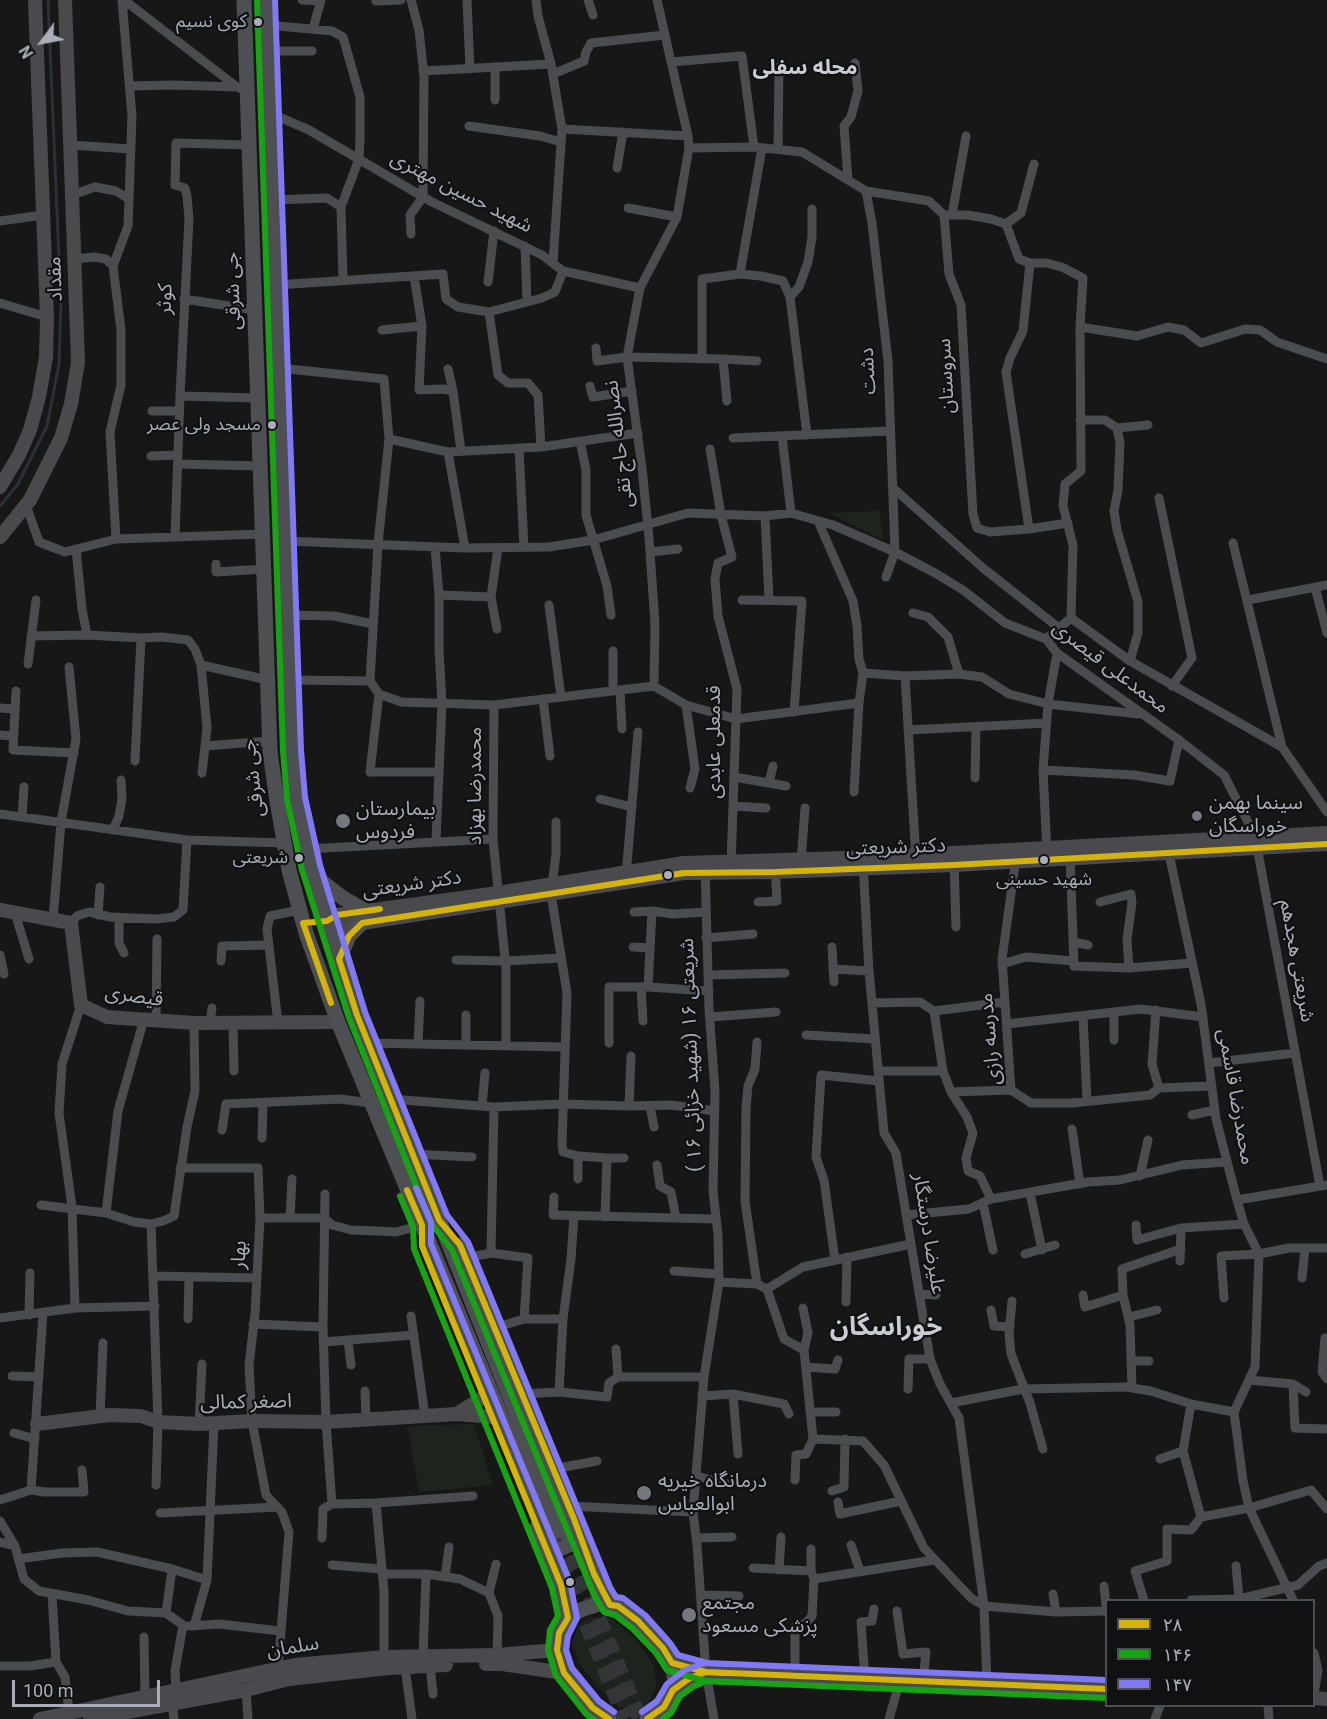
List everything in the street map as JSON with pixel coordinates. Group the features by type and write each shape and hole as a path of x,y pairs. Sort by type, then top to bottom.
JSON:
{"main road":[{"name":"مقداد","path":"0,487 20,455 30,430 46,357 47,317 35,0"},
{"name":"مقداد","path":"0,537 26,505 61,438 71,404 78,362 64,0"},
{"name":"جی شرقی","path":"244,0 242,90 249,145 270,741 284,843 301,916 338,1022 422,1226 560,1536"},
{"name":"جی شرقی","path":"266,0 289,680 296,798 311,867 368,1043 439,1220 560,1536"},
{"name":"دکتر شریعتی","path":"327,921 339,926 364,917 626,877 684,863 705,868 731,868 916,861 1256,842 1327,832"},
{"name":"دکتر شریعتی","path":"1256,842 1327,844"},
{"path":"311,867 322,882 364,917 349,936 339,959"},
{"path":"0,910 71,923"},
{"path":"301,916 327,921"},
{"name":"قیصری","path":"71,923 81,1005 106,1017 194,1023 338,1022"},
{"path":"439,1220 460,1245 569,1506 560,1536 561,1585 568,1618"},
{"path":"422,1226 422,1246 493,1417 560,1536 594,1574 610,1605"},
{"path":"457,1414 484,1396"},
{"name":"اصغر کمالی","path":"37,1424 110,1415 141,1416 158,1422 199,1424 252,1421 326,1422 457,1414 493,1417"},
{"path":"609,1719 593,1708 564,1672 557,1650 559,1633 568,1618 589,1606 618,1606 638,1621 663,1648 672,1663 675,1681 663,1713 647,1719"},
{"name":"سلمان","path":"40,1719 69,1712 145,1702 172,1704 289,1679 405,1667 427,1660 557,1650"},
{"name":"سلمان","path":"90,1719 113,1717 176,1689 295,1665 384,1657 502,1664 564,1672"},
{"path":"672,1663 706,1672 1105,1689"},
{"path":"673,1690 690,1678 706,1672"}],"street":[{"path":"116,539 110,432 121,385 121,330 113,266 128,226 132,116 123,0"},
{"path":"123,0 242,90"},
{"path":"302,0 321,1 313,29"},
{"path":"376,1 401,0"},
{"path":"411,0 419,30 423,71 423,197 410,214 411,234"},
{"path":"467,0 470,69"},
{"path":"536,0 552,69 562,129 553,262"},
{"path":"588,0 593,15"},
{"name":"نصرالله حاج تقی","path":"654,686 655,624 650,552 638,433 627,357 640,288 677,217 689,148 657,0"},
{"path":"267,25 332,31 343,38 346,46 360,97 359,159 341,207 343,280"},
{"path":"423,71 495,67 552,69 584,62 591,43 665,35"},
{"path":"268,51 312,51"},
{"path":"671,62 742,56 758,147 740,274"},
{"path":"848,180 844,126 851,117 858,91 855,63"},
{"path":"495,67 495,100"},
{"path":"778,149 779,67"},
{"path":"130,86 172,85 242,90"},
{"name":"شهید حسین مهتری","path":"270,113 309,130 423,197 525,246 553,262 562,271"},
{"path":"470,126 540,136 561,142"},
{"path":"562,129 688,136"},
{"path":"617,168 623,132"},
{"path":"948,215 966,136"},
{"name":"کوثر","path":"175,537 188,207 185,188 175,184 176,143 249,145"},
{"path":"70,145 131,150"},
{"path":"689,148 758,147 802,152 866,191 929,201 948,215 968,215 1006,224"},
{"path":"1006,224 1021,213 1034,164"},
{"path":"72,195 95,188 116,191 129,199"},
{"name":"دشت","path":"866,191 872,223 888,361 894,552 886,578"},
{"path":"273,200 327,198 341,207"},
{"path":"628,208 677,217"},
{"path":"790,297 799,287 808,262 813,237 812,209"},
{"path":"0,221 43,215"},
{"name":"سروستان","path":"948,215 950,274 961,305 973,514 977,528 990,532 1068,523"},
{"path":"1006,224 1019,259 1030,263 1056,266 1083,278 1080,327 1081,471 1065,483 1063,506 1073,545 1071,618 1046,639"},
{"path":"488,282 494,231"},
{"path":"525,246 527,302"},
{"path":"75,259 94,257 106,259 113,266"},
{"path":"1029,529 1006,372 1023,331 1030,263"},
{"path":"276,285 443,274 446,299 458,307 489,312 542,298 555,292 562,271 640,288"},
{"path":"702,359 702,279 740,274 783,281 790,297 807,435"},
{"path":"414,276 422,326 419,390 453,391"},
{"path":"184,299 255,310"},
{"path":"0,303 47,317"},
{"path":"489,312 498,375 508,383 528,382 538,394 541,447"},
{"path":"382,330 422,326"},
{"path":"1080,327 1137,336 1168,327 1184,330 1201,343 1245,329 1260,330 1277,342 1327,359"},
{"path":"596,348 597,361 627,357 757,361"},
{"path":"723,360 727,401"},
{"path":"279,368 384,379 389,439 378,544 370,681 379,694 401,702 494,705 654,686 686,705 736,719 859,703"},
{"path":"448,369 461,451"},
{"path":"590,386 593,397 632,391"},
{"path":"180,396 258,398"},
{"path":"152,411 179,411"},
{"path":"1080,420 1105,420 1117,428 1148,425"},
{"path":"1117,428 1120,443 1118,490 1114,511 1117,530 1138,602 1138,633 1130,661"},
{"path":"734,438 890,431"},
{"path":"389,439 448,452 541,447 638,433"},
{"path":"782,436 791,513"},
{"path":"580,441 586,470 586,515 608,586 611,615"},
{"path":"519,448 524,547"},
{"path":"710,449 721,515"},
{"path":"448,452 465,548"},
{"path":"151,456 261,466"},
{"path":"892,488 983,568 1059,628"},
{"path":"1159,498 1192,658 1172,686"},
{"path":"26,505 39,542 65,552 116,539 263,534"},
{"name":"محمدعلی قیصری","path":"647,523 688,513 765,516 791,513 833,525 894,552 963,590 1005,623 1046,639 1057,653 1179,740 1170,781 1134,775 1043,770"},
{"name":"قدمعلی عابدی","path":"721,515 732,557 718,563 715,579 718,616 737,690 731,868"},
{"path":"765,516 769,599"},
{"path":"818,521 853,602 857,626 859,659 863,673 854,792"},
{"path":"285,541 465,548 549,547 593,540 647,523"},
{"path":"1233,543 1282,747 1327,812"},
{"path":"435,547 440,596 439,649 442,703 436,841"},
{"path":"497,629 491,597 498,548"},
{"path":"76,549 87,635"},
{"path":"650,552 678,549"},
{"path":"216,564 216,572 264,569"},
{"path":"1248,600 1327,585"},
{"path":"1315,587 1327,633"},
{"path":"440,596 491,597"},
{"path":"28,664 36,600"},
{"path":"742,600 802,601 794,712"},
{"path":"549,605 561,697"},
{"path":"913,613 928,617 948,638 959,674"},
{"path":"287,615 334,616 374,624"},
{"path":"1071,618 1130,661 1282,747"},
{"path":"31,636 87,635 188,640 195,649 201,665 207,728 202,773"},
{"path":"135,761 141,638"},
{"path":"613,651 622,729"},
{"path":"1047,854 1043,770 1048,704 1057,653"},
{"path":"201,665 268,680"},
{"path":"53,920 61,822 76,739 69,667"},
{"path":"863,673 905,676 959,674 982,677 1008,694 1048,704 1141,714"},
{"path":"905,676 916,861"},
{"path":"289,680 370,681"},
{"path":"16,691 13,750 74,753"},
{"path":"379,694 370,771 439,772"},
{"path":"543,699 550,756"},
{"name":"محمدرضا بهزاد","path":"494,705 493,838 505,961 506,1046"},
{"path":"686,705 695,769 690,788"},
{"path":"0,708 15,709"},
{"path":"908,730 1047,723"},
{"path":"975,778 976,726"},
{"path":"626,877 638,732"},
{"path":"0,735 14,736"},
{"name":"شریعتی هجدهم","path":"1179,740 1224,775 1256,842 1295,1053 1323,1185 1237,1200"},
{"path":"205,746 270,741"},
{"path":"769,783 773,766"},
{"path":"734,777 786,786"},
{"path":"113,830 119,816 122,799 121,780"},
{"path":"22,817 24,787"},
{"path":"600,799 632,807"},
{"path":"733,807 766,808"},
{"path":"801,866 805,808"},
{"path":"0,814 187,840 284,843"},
{"path":"556,822 556,854 552,888 567,993 563,1152 578,1156 624,1158"},
{"path":"307,849 493,838"},
{"path":"71,923 76,916 89,912 119,918 156,920 174,917 183,910 187,840"},
{"name":"محمدرضا قاسمی","path":"1168,847 1203,1017 1215,1110 1244,1224 1259,1254 1255,1367 1234,1412"},
{"path":"1070,852 1074,966 1129,968 1192,963"},
{"name":"مدرسه رازی","path":"1016,856 1002,964 1011,1090 1031,1103 1087,1101 1150,1095 1159,1088 1212,1086"},
{"path":"954,859 956,927"},
{"name":"علیرضا درستگار","path":"863,863 869,971 884,1133 896,1153 930,1359 940,1384 959,1418 984,1606 987,1684"},
{"path":"758,902 777,901 775,866"},
{"name":"شریعتی ۱۶ (شهید خزائی ۱۶ )","path":"705,868 706,938 715,1111 714,1191 718,1278 704,1377 693,1512 706,1672 714,1719"},
{"path":"98,915 100,887"},
{"path":"1100,902 1131,894 1127,939 1129,968"},
{"path":"634,912 652,911 673,914 706,912"},
{"path":"643,1020 652,911"},
{"path":"15,913 29,959"},
{"path":"278,1023 267,929 270,916 301,916"},
{"path":"119,918 119,943 124,953"},
{"path":"706,938 753,933"},
{"path":"106,1213 118,1111 150,1020 157,939"},
{"path":"1073,942 1088,945"},
{"path":"221,961 222,946 269,945"},
{"path":"633,946 650,948"},
{"path":"832,947 834,982"},
{"path":"0,955 4,974"},
{"path":"1002,964 1026,957 1074,961"},
{"path":"456,960 505,961 561,958"},
{"path":"833,969 869,971"},
{"path":"709,975 785,973"},
{"path":"609,1042 609,987 709,991"},
{"path":"418,1044 420,1001"},
{"path":"872,1003 920,1002 934,1011 1005,1002"},
{"path":"75,1308 72,1207 59,1113 62,1064 81,1005"},
{"path":"210,1023 212,1008"},
{"path":"1007,1024 1141,1009 1203,1017"},
{"path":"1156,1010 1152,1064 1159,1088"},
{"path":"934,1011 943,1071 951,1092 967,1117 973,1133 966,1158 968,1171 980,1176 987,1201 993,1250"},
{"path":"710,1017 776,1012"},
{"path":"1114,1012 1114,1040"},
{"path":"466,1015 466,1045"},
{"path":"1083,1016 1087,1101"},
{"path":"40,1205 72,1207 151,1224 174,1216 180,1168 195,1091 194,1023"},
{"path":"233,1023 234,1071"},
{"path":"806,1035 875,1039"},
{"path":"757,1042 755,1069 748,1086 746,1108 745,1201 757,1284"},
{"path":"368,1043 565,1047"},
{"path":"1209,1063 1295,1053"},
{"path":"629,1107 631,1056"},
{"path":"835,1260 824,1180 816,1157 821,1075 878,1076 943,1071"},
{"path":"482,1106 485,1073"},
{"path":"951,1092 1011,1090"},
{"path":"222,1130 226,1104 340,1099 371,1103"},
{"path":"390,1099 494,1107 563,1104 629,1107 671,1105 715,1111"},
{"path":"262,1138 263,1102"},
{"path":"650,1106 654,1127"},
{"path":"491,1253 494,1107"},
{"path":"1192,1114 1215,1110"},
{"path":"1072,1129 1080,1184"},
{"path":"1140,1176 1148,1140"},
{"path":"412,1154 472,1156"},
{"path":"578,1156 578,1179"},
{"path":"605,1217 607,1158"},
{"path":"906,1215 969,1209 987,1201 1030,1193 1120,1180 1182,1166 1227,1162"},
{"path":"657,1165 660,1186 671,1192 676,1218"},
{"name":"بهار","path":"180,1168 258,1168 260,1218 249,1365 252,1421 266,1495 282,1512 289,1532 278,1669"},
{"path":"290,1218 292,1179"},
{"path":"1030,1193 1042,1250"},
{"path":"325,1194 323,1342 332,1504"},
{"path":"554,1197 554,1215 716,1219"},
{"path":"559,1392 563,1319 574,1216"},
{"path":"260,1218 324,1218 332,1225 351,1230 396,1232 422,1226"},
{"path":"151,1224 158,1422 156,1485"},
{"path":"1136,1225 1137,1240 1181,1228 1244,1224"},
{"path":"1180,1261 1181,1228"},
{"path":"767,1288 803,1267 911,1244"},
{"path":"1025,1254 1055,1245"},
{"path":"1224,1299 1221,1256 1259,1254 1289,1248 1327,1248"},
{"path":"1302,1278 1305,1248"},
{"path":"1132,1388 1128,1317 1123,1295 1122,1269 1181,1249"},
{"path":"465,1258 491,1253 528,1258 524,1319"},
{"path":"846,1302 847,1257"},
{"path":"674,1271 757,1284 767,1288 784,1339 804,1350"},
{"path":"29,1315 30,1273"},
{"path":"153,1276 257,1278"},
{"path":"188,1319 189,1277"},
{"path":"919,1294 936,1295"},
{"path":"1083,1295 1085,1307 1123,1295"},
{"path":"1012,1301 1011,1354 1030,1403 1043,1449"},
{"path":"0,1318 75,1308 155,1306"},
{"path":"795,1480 796,1455 806,1454 813,1439 804,1350 808,1333 803,1308"},
{"path":"991,1310 994,1326 1010,1327"},
{"path":"1128,1317 1157,1310"},
{"path":"31,1490 43,1313"},
{"path":"411,1316 425,1416"},
{"path":"494,1328 524,1319 563,1319"},
{"path":"253,1324 323,1327"},
{"path":"323,1342 414,1335"},
{"path":"1325,1338 1322,1372 1327,1379"},
{"path":"348,1340 351,1365"},
{"path":"100,1417 103,1343"},
{"path":"616,1349 618,1377"},
{"path":"908,1389 909,1359 930,1359"},
{"path":"806,1367 836,1369 838,1360"},
{"path":"1131,1361 1149,1361"},
{"path":"199,1424 202,1364"},
{"path":"12,1376 39,1377"},
{"path":"522,1394 559,1392 607,1397 609,1383 618,1377 704,1377"},
{"path":"1249,1380 1293,1384 1306,1392"},
{"path":"1293,1384 1295,1428 1327,1429"},
{"path":"951,1403 1023,1389 1132,1388 1152,1391 1191,1404 1234,1412 1243,1481 1250,1508 1293,1599"},
{"path":"366,1391 366,1419"},
{"path":"733,1394 738,1454"},
{"path":"702,1396 733,1394 784,1404 789,1414"},
{"path":"1191,1404 1183,1451 1201,1517"},
{"path":"810,1412 836,1412"},
{"path":"194,1626 207,1580 214,1424"},
{"path":"14,1433 35,1439"},
{"path":"813,1439 863,1441 884,1465 924,1548 971,1598 984,1606 1056,1612 1105,1611"},
{"path":"832,1491 844,1487 845,1439"},
{"path":"1160,1459 1183,1451"},
{"path":"553,1469 597,1461"},
{"path":"0,1500 31,1490 84,1492 82,1470"},
{"path":"696,1476 727,1484"},
{"path":"1144,1599 1136,1571 1167,1561 1167,1529 1191,1530 1201,1517 1250,1508 1311,1490 1327,1509"},
{"path":"322,1538 323,1509 332,1504 473,1496"},
{"path":"838,1502 840,1514 901,1501"},
{"path":"376,1503 384,1591 384,1657"},
{"path":"569,1506 693,1512"},
{"path":"160,1513 277,1507"},
{"path":"0,1521 15,1546 24,1579 39,1592 88,1600 128,1611 166,1613 183,1625 219,1624 280,1631"},
{"path":"696,1538 732,1537"},
{"path":"779,1570 781,1537"},
{"path":"0,1542 15,1546"},
{"path":"851,1545 860,1571"},
{"path":"445,1577 450,1547"},
{"path":"795,1676 795,1627 806,1623 812,1616 811,1549"},
{"path":"18,1559 62,1553 97,1552 172,1569 207,1580"},
{"path":"753,1568 812,1575 860,1571 934,1560"},
{"path":"1236,1566 1239,1599 1298,1585 1319,1566 1327,1563"},
{"path":"496,1564 489,1593 498,1616 497,1655"},
{"path":"332,1565 460,1579 489,1593"},
{"path":"166,1613 172,1569"},
{"path":"426,1574 427,1660 433,1694"},
{"path":"1104,1587 1106,1599"},
{"path":"52,1594 56,1662 65,1677 69,1712"},
{"path":"1053,1594 1056,1612"},
{"path":"700,1595 739,1596"},
{"path":"865,1679 861,1622 872,1621 874,1609"},
{"path":"897,1611 903,1654 926,1652 923,1681"},
{"path":"176,1689 175,1671 183,1625"},
{"path":"144,1637 145,1702"},
{"path":"1315,1655 1323,1670 1315,1691"},
{"path":"1,1667 56,1662"},
{"path":"405,1667 412,1719"},
{"path":"889,1719 900,1680"},
{"path":"246,1690 248,1719"},
{"path":"172,1704 174,1719"}],"shaded area":[{"path":"880,511 883,540 829,513"},
{"path":"474,1424 493,1485 419,1492 408,1426"},
{"path":"591,1617 612,1619 636,1639 655,1667 656,1688 649,1702 641,1709 629,1711 619,1707 596,1686 579,1663 572,1644 578,1625"}],"waterway":[{"path":"0,506 18,484 47,426 59,364 61,306 48,0"}],"tunnel":[{"path":"564,1533 640,1719"},
{"path":"552,1539 625,1719"}],"transit line":[{"name":"۱۴۶","path":"257,0 283,751 287,800 302,870 349,1018 431,1223 452,1250 594,1595 604,1612 615,1615 632,1628 656,1653 667,1670 705,1681 1105,1698"},
{"name":"۱۴۷","path":"275,0 301,750 305,797 320,865 365,1012 447,1215 468,1242 610,1587 616,1597 623,1598 645,1615 678,1655 707,1663 1105,1680"},
{"name":"۲۸","path":"1105,1689 706,1672 672,1663 663,1648 638,1621 618,1606 610,1605 594,1574 574,1519 460,1245 439,1220 357,1015 339,959 349,936 362,923 684,873 954,865 1327,844"},
{"name":"۲۸","path":"331,1003 303,923 327,921 337,915 380,909"},
{"name":"۱۴۷","path":"416,1188 431,1222 431,1244 570,1582 577,1618 568,1636 566,1650 572,1668 599,1701 614,1712"},
{"name":"۲۸","path":"407,1190 422,1225 422,1246 561,1585 568,1618 559,1633 557,1650 564,1673 593,1708 609,1719"},
{"name":"۱۴۶","path":"400,1196 413,1227 414,1249 552,1588 558,1616 550,1630 548,1650 556,1676 586,1714 593,1719"},
{"name":"۱۴۷","path":"642,1712 657,1701 667,1684 685,1670 705,1663 723,1664"},
{"name":"۲۸","path":"647,1719 664,1707 673,1690 690,1678 706,1672 722,1673"},
{"name":"۱۴۶","path":"663,1719 671,1713 680,1696 694,1686 707,1681 721,1682"}],"place":[{"name":"کوی نسیم","path":"258,22"},
{"name":"مسجد ولی عصر","path":"272,425"},
{"name":"سینما بهمن خوراسگان","path":"1197,816"},
{"name":"بیمارستان فردوس","path":"343,821"},
{"name":"شریعتی","path":"299,858"},
{"name":"شهید حسینی","path":"1044,860"},
{"name":"درمانگاه خیریه ابوالعباس","path":"644,1493"},
{"name":"مجتمع پزشکی مسعود","path":"689,1615"}],"district":[{"name":"محله سفلی","path":"805,69"},
{"name":"خوراسگان","path":"886,1328"}]}
